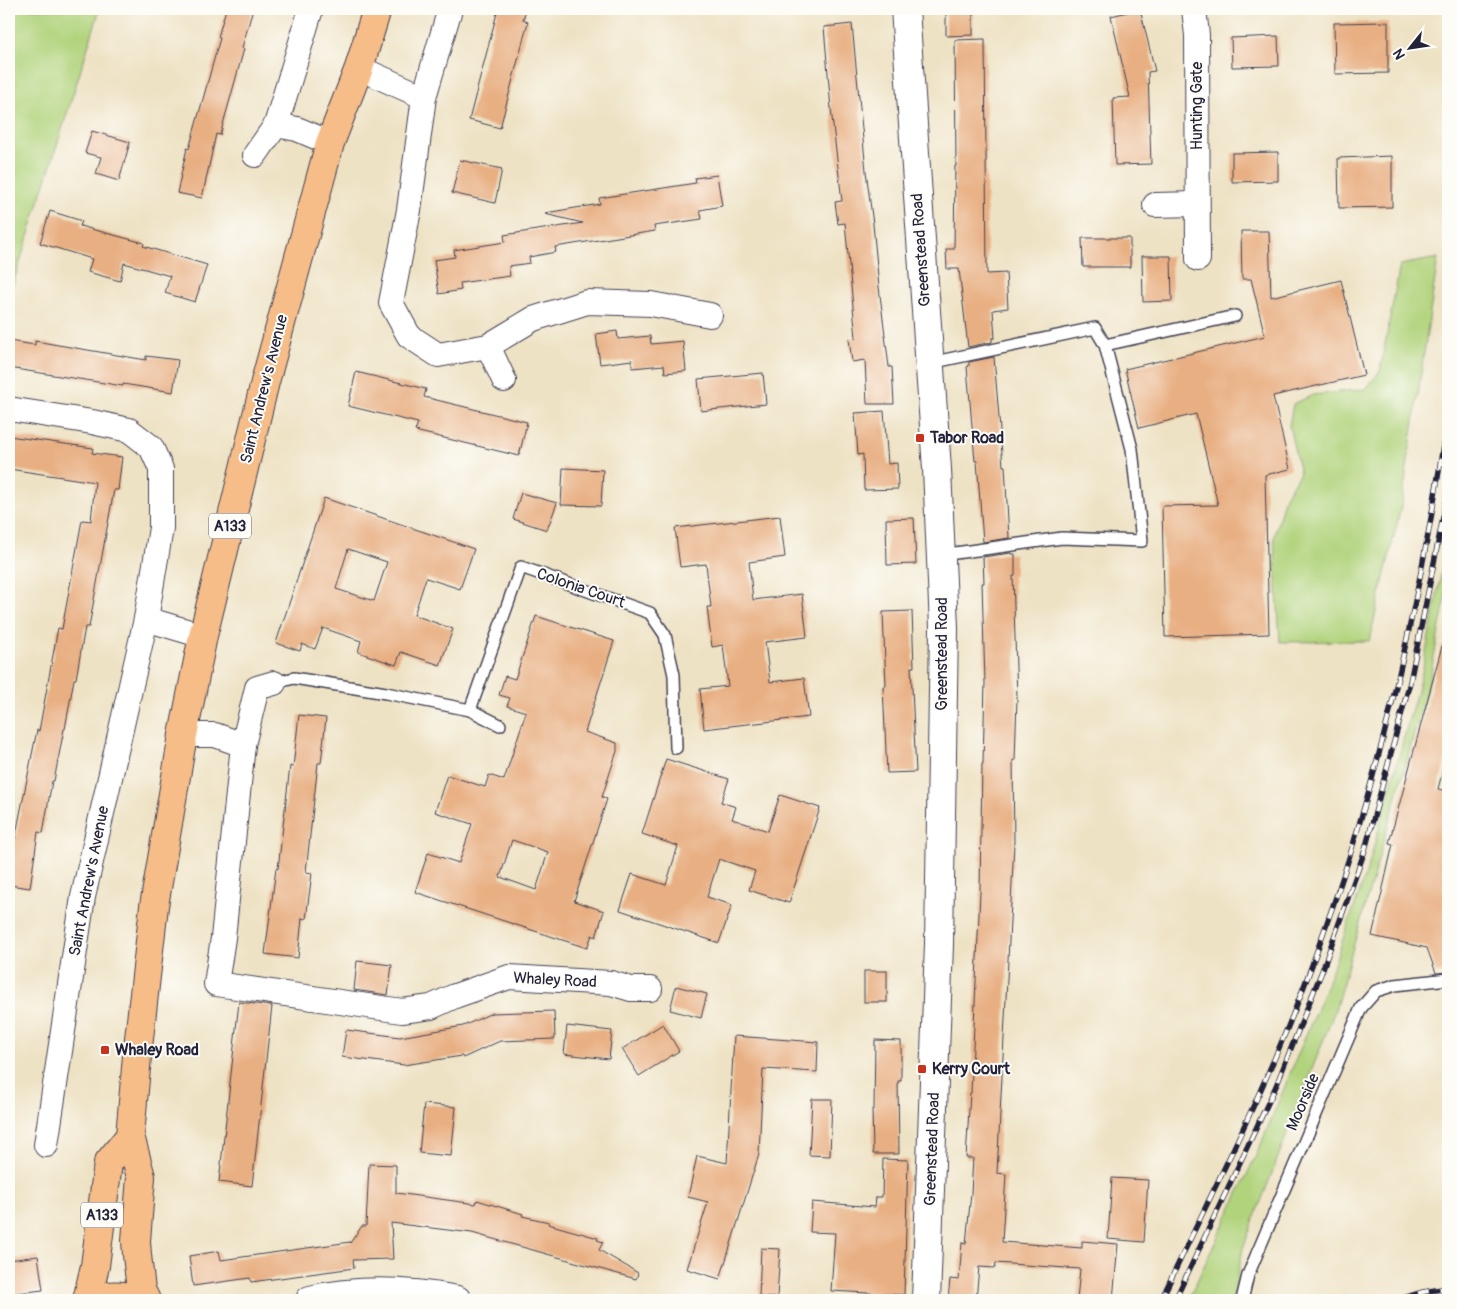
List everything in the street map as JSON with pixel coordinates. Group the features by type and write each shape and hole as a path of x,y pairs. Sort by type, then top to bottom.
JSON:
{"main road":[{"name":"Saint Andrew's Avenue","path":"146,1300 141,1290 136,1241 141,1178 130,1136 154,906 183,735 203,636 265,382 330,143 359,68 377,9"},
{"name":"A133","path":"87,1300 95,1266 108,1163 130,1136"},
{"path":"93,1300 101,1297 115,1296 141,1300"}],"street":[{"path":"255,155 276,125 311,9"},
{"path":"450,9 424,97 409,210 391,302 409,336 438,355 488,346 533,319 587,302 651,304 710,315"},
{"name":"Greenstead Road","path":"905,9 937,469 944,627 939,944 926,1300"},
{"name":"Hunting Gate","path":"1194,9 1197,35 1198,259"},
{"path":"359,68 424,97"},
{"path":"276,125 296,129 330,143"},
{"path":"1155,205 1197,204"},
{"path":"488,346 504,380"},
{"name":"Saint Andrew's Avenue","path":"9,408 129,430 151,447 161,469 161,528 146,619 83,897 46,1145"},
{"path":"146,619 203,636"},
{"path":"183,735 215,735 243,745 257,688 274,684"},
{"name":"Whaley Road","path":"243,745 223,938 216,984 402,1011 431,1007 454,996 509,977 611,983 638,996"},
{"path":"310,1300 373,1292 432,1296 457,1300"}],"lane":[{"path":"1105,345 1234,316"},
{"path":"929,363 1095,328 1105,345 1132,449 1142,541 1062,538 940,555"},
{"name":"Colonia Court","path":"470,710 521,567 650,613 665,635 674,675 676,748"},
{"path":"274,684 294,678 386,693 470,710 500,725"},
{"name":"Moorside","path":"1242,1300 1248,1275 1361,1008 1376,991 1395,985 1448,979"}],"green space":[{"path":"9,9 100,9 9,297"},
{"path":"1438,258 1402,502 1369,641 1280,642 1274,537 1285,496 1300,473 1289,426 1293,404 1313,395 1366,389 1380,371 1400,265"},
{"path":"1448,539 1448,586 1430,677 1335,1010 1243,1248 1233,1300 1188,1300 1259,1149 1327,984 1368,868 1422,672"}],"building":[{"path":"226,9 253,9 220,135 216,134 202,198 177,193 187,148 189,149 220,38 218,37"},
{"path":"498,9 526,9 523,20 528,22 500,128 469,120"},
{"path":"946,9 973,9 973,35 946,36"},
{"path":"1140,9 1155,71 1148,72 1151,164 1115,165 1113,98 1130,97 1111,16"},
{"path":"1388,22 1388,73 1335,74 1334,23"},
{"path":"852,24 866,171 889,367 892,367 894,404 867,404 865,360 852,362 849,339 856,338 845,223 838,224 835,202 842,201 824,27"},
{"path":"1278,36 1279,66 1232,67 1231,38"},
{"path":"985,39 987,274 1006,273 1008,308 993,310 995,338 992,338 992,342 968,347 959,269 947,269 946,249 954,249 956,166 955,40"},
{"path":"92,131 130,142 119,181 96,174 101,157 85,153"},
{"path":"1278,152 1278,181 1232,182 1232,153"},
{"path":"1392,156 1392,207 1339,208 1338,158"},
{"path":"460,160 502,169 495,203 452,193"},
{"path":"717,175 722,206 700,210 702,219 654,226 655,231 555,247 556,252 529,257 530,263 509,266 510,276 460,283 461,290 439,294 434,260 455,257 454,250 505,242 504,235 583,223 545,213 600,204 599,198 696,183 695,178"},
{"path":"50,211 82,221 80,226 144,243 143,246 207,265 195,302 165,293 170,276 124,263 120,281 88,272 92,259 40,243"},
{"path":"1241,231 1269,231 1271,297 1341,280 1364,375 1273,396 1290,469 1265,475 1269,634 1165,637 1162,506 1218,505 1196,414 1139,428 1125,369 1265,336 1251,279 1242,279"},
{"path":"1082,238 1130,238 1130,267 1083,267"},
{"path":"1142,256 1171,256 1172,301 1143,302"},
{"path":"617,331 618,339 650,336 651,344 683,341 686,371 665,373 664,365 632,368 632,360 600,364 596,334"},
{"path":"9,341 35,345 35,341 146,360 146,356 178,360 173,392 9,368"},
{"path":"994,357 1003,466 1005,466 1009,538 983,542 967,367 969,362"},
{"path":"356,372 426,389 424,397 527,422 519,456 415,431 418,423 348,406"},
{"path":"763,373 766,404 701,411 698,379"},
{"path":"884,411 888,464 897,463 898,489 864,490 863,454 858,455 855,413"},
{"path":"9,436 93,448 92,453 122,457 118,490 114,490 89,627 85,627 76,679 74,679 54,781 52,781 43,833 38,832 30,888 9,885 9,838 15,839 37,730 39,731 58,628 62,629 82,520 91,521 95,482 9,469"},
{"path":"563,468 603,470 601,506 561,505"},
{"path":"521,493 557,503 547,530 513,519"},
{"path":"324,498 474,549 460,589 426,578 414,615 453,629 440,665 401,652 396,665 358,652 361,641 323,628 315,649 302,644 300,651 276,643","holes":["348,549 387,562 374,601 336,589"]},
{"path":"780,516 785,557 749,562 753,600 802,594 807,637 765,642 770,682 804,678 809,717 704,729 700,689 728,686 723,645 712,647 707,607 711,607 706,564 680,567 675,528"},
{"path":"914,518 916,564 887,565 886,519"},
{"path":"1015,554 1015,576 1013,576 1017,698 1015,761 1013,760 1014,844 997,1173 1006,1174 1002,1242 1082,1248 1082,1241 1118,1244 1113,1300 1077,1300 1080,1269 996,1263 995,1268 979,1267 976,1300 948,1300 950,1279 959,1280 962,1243 966,1244 973,1158 966,1158 971,1093 980,892 985,682 983,557"},
{"path":"912,611 914,667 911,667 916,772 887,773 883,686 886,686 883,612"},
{"path":"536,616 614,641 585,732 617,743 617,751 602,797 607,799 574,901 604,911 596,937 592,935 587,948 415,892 428,853 459,863 472,824 435,812 447,775 485,787 489,775 504,780 526,712 507,706 510,698 499,695 505,676 515,679","holes":["512,840 548,852 536,890 500,877"]},
{"path":"1442,646 1448,647 1448,750 1438,789 1447,791 1448,806 1448,972 1436,973 1427,948 1372,936 1393,844 1389,843"},
{"path":"299,715 326,718 321,763 318,763 306,872 312,873 306,919 302,918 298,958 265,954 276,868 278,869 290,766 293,767"},
{"path":"666,759 729,779 721,802 736,807 732,819 768,831 780,795 820,808 789,903 749,890 755,871 719,859 707,897 732,905 719,943 620,910 632,874 666,885 678,846 642,834"},
{"path":"357,961 392,965 388,995 354,990"},
{"path":"864,971 887,971 887,1002 864,1002"},
{"path":"676,986 707,994 701,1018 670,1010"},
{"path":"239,1002 272,1006 252,1186 219,1182"},
{"path":"554,1011 555,1039 500,1041 463,1058 462,1056 404,1065 342,1057 346,1030 400,1037 463,1026 492,1013"},
{"path":"663,1024 679,1051 639,1076 622,1049"},
{"path":"567,1026 612,1031 609,1059 564,1054"},
{"path":"734,1036 818,1042 817,1072 763,1069 759,1154 720,1279 687,1269 708,1202 688,1197 697,1156 727,1163"},
{"path":"875,1040 901,1041 901,1081 898,1081 899,1154 873,1154 872,1109 874,1109"},
{"path":"812,1099 832,1099 830,1156 809,1155"},
{"path":"424,1104 456,1107 451,1156 419,1153"},
{"path":"883,1159 908,1160 904,1295 831,1291 835,1233 810,1232 812,1202 875,1207 876,1197 882,1197"},
{"path":"369,1164 396,1165 396,1193 476,1204 477,1200 523,1214 522,1216 549,1222 548,1224 598,1238 597,1240 603,1242 599,1250 638,1273 636,1279 472,1233 391,1223 393,1259 353,1260 354,1268 251,1282 250,1278 193,1286 189,1256 219,1251 221,1260 350,1243 362,1226 366,1226"},
{"path":"1112,1178 1148,1180 1144,1242 1108,1239"},
{"path":"761,1248 780,1249 777,1298 759,1297"},
{"path":"38,1256 43,1290 9,1294 9,1260"}],"railway":[{"path":"1161,1300 1259,1093 1296,1008 1348,860 1369,792 1409,630 1440,467 1448,413"},
{"path":"1175,1300 1276,1086 1322,971 1365,850 1410,682 1448,493"},
{"path":"1397,1300 1423,1292 1448,1288"}],"place":[{"name":"Tabor Road","path":"920,438"},
{"name":"Whaley Road","path":"105,1050"},
{"name":"Kerry Court","path":"922,1069"}]}
